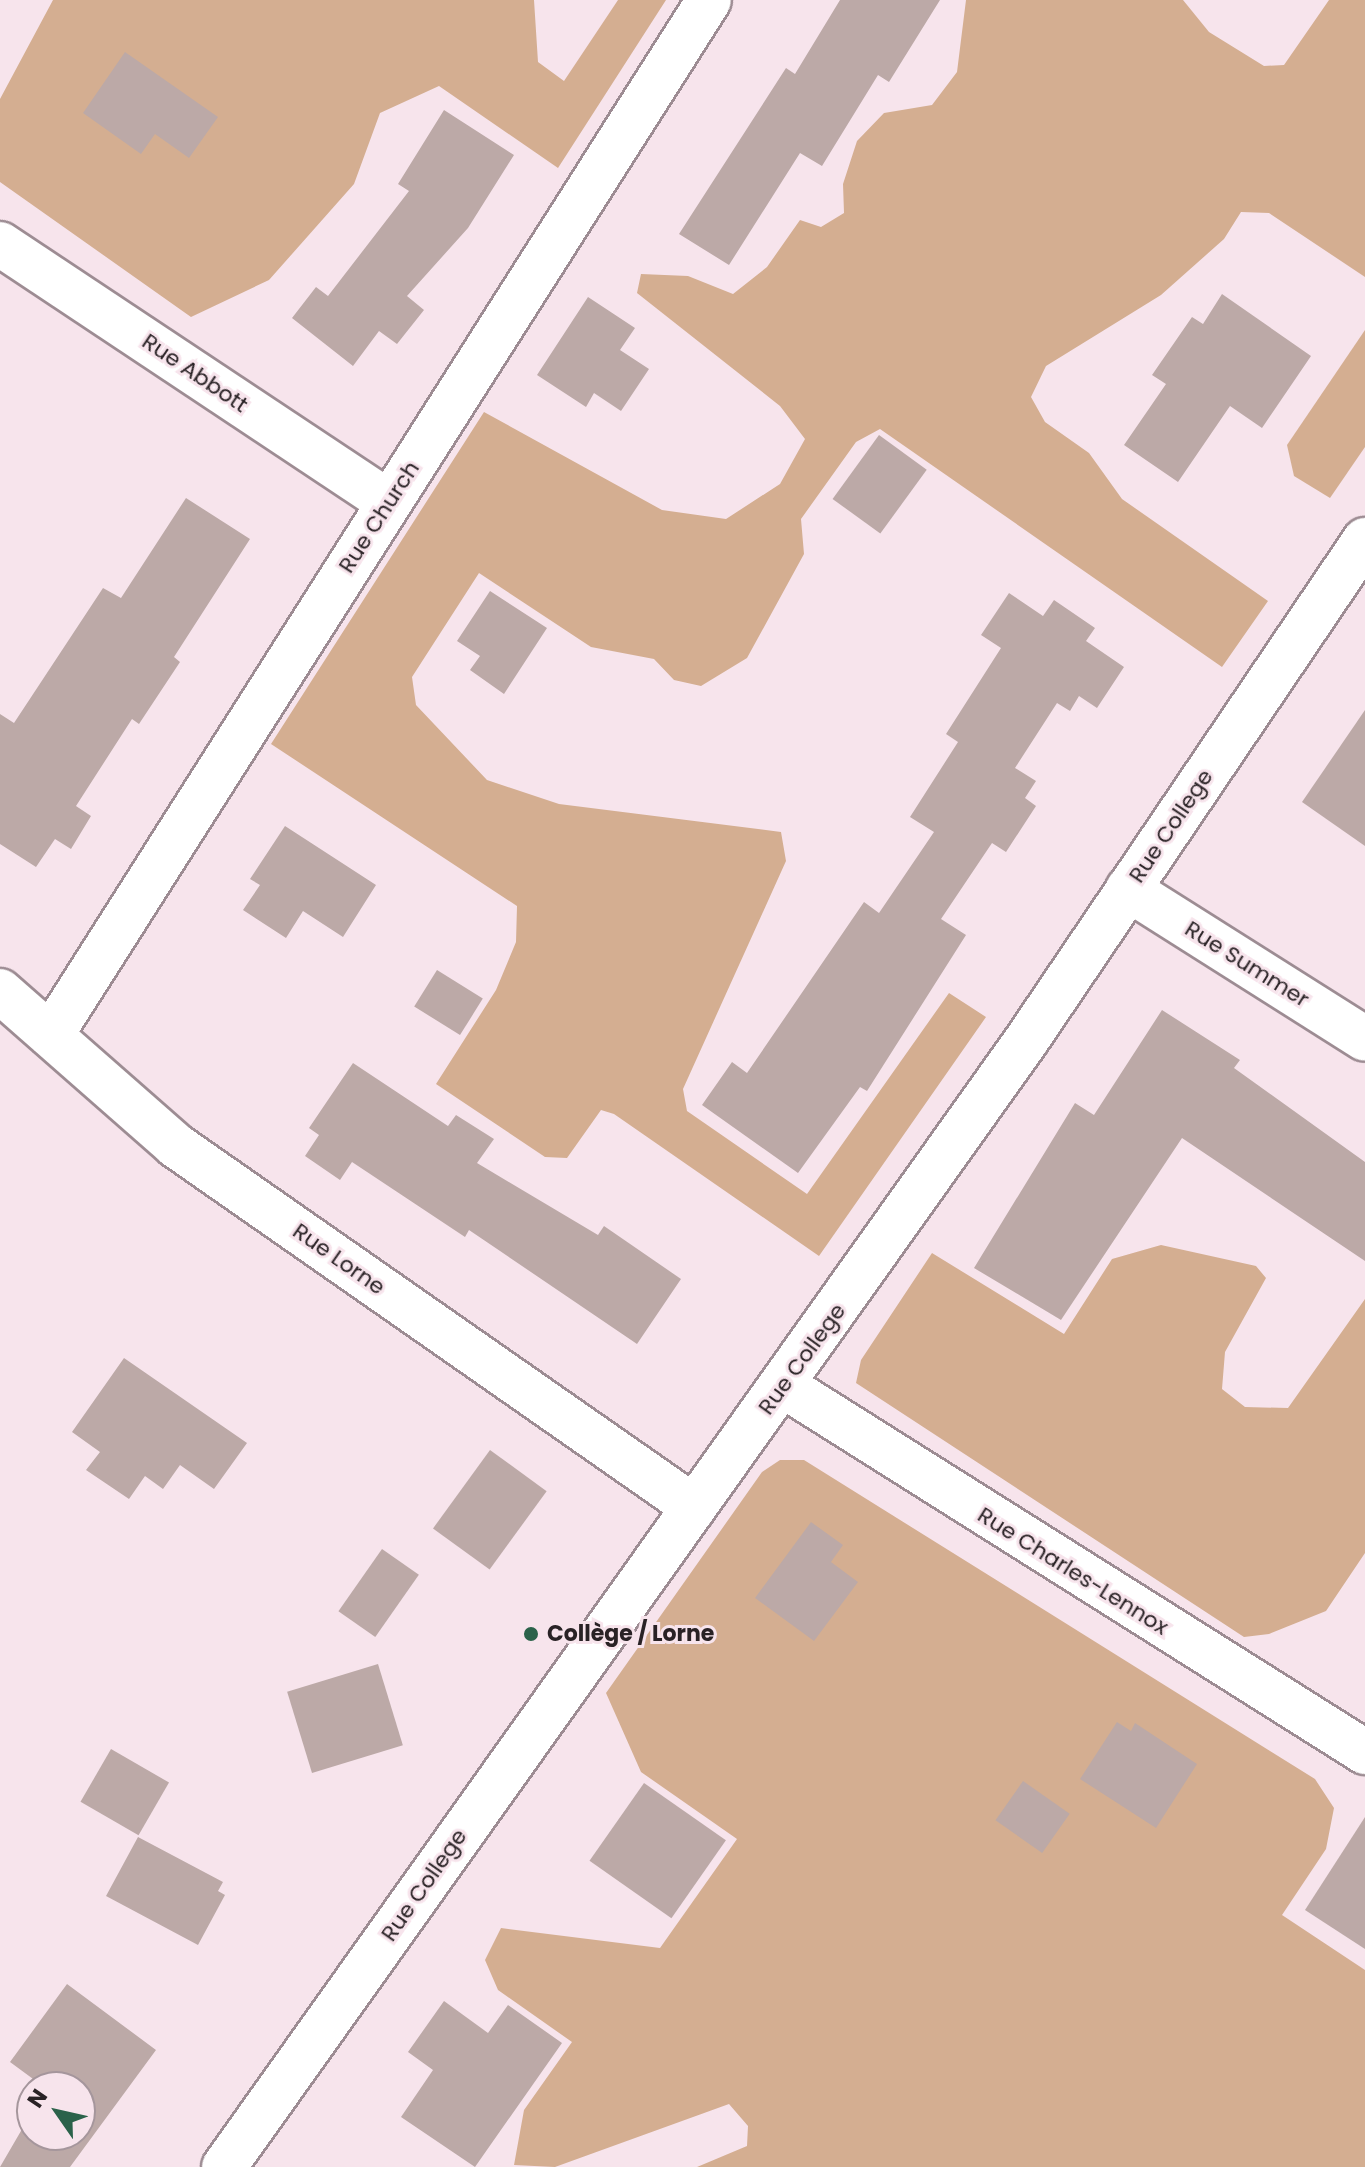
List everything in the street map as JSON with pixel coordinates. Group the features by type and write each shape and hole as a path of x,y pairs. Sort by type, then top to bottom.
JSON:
{"street":[{"name":"Rue Church","path":"51,1035 709,0"},
{"name":"Rue Abbott","path":"0,244 389,502"},
{"name":"Rue College","path":"224,2167 694,1507 784,1386 1365,540"},
{"name":"Rue Summer","path":"1128,889 1365,1039"},
{"name":"Rue Lorne","path":"0,991 175,1145 694,1507"},
{"name":"Rue Charles-Lennox","path":"784,1386 1365,1752"}],"shaded area":[{"path":"53,0 534,0 538,62 564,81 618,0 666,0 558,168 439,86 380,113 354,184 269,280 191,317 0,182 0,99"},
{"path":"966,0 1183,0 1209,32 1264,66 1284,65 1329,0 1365,0 1365,277 1269,213 1241,212 1224,239 1161,295 1046,366 1031,397 1045,422 1089,453 1122,499 1268,601 1222,667 880,429 856,442 801,519 804,554 747,658 701,686 674,680 654,659 591,647 479,573 412,677 416,705 487,780 559,804 781,832 786,861 683,1089 687,1111 807,1194 949,993 986,1017 819,1256 614,1114 601,1110 567,1158 545,1157 436,1084 496,990 516,942 517,906 271,744 484,412 662,510 726,519 780,484 805,439 780,406 637,293 641,274 688,276 733,294 767,267 800,220 821,227 844,213 843,184 857,141 884,113 932,105 957,72"},
{"path":"1365,330 1365,447 1330,498 1294,476 1287,445"},
{"path":"1161,1245 1256,1266 1266,1278 1225,1352 1222,1389 1245,1407 1288,1408 1365,1299 1365,1553 1326,1611 1269,1634 1244,1637 856,1383 861,1360 932,1253 1064,1334 1112,1259"},
{"path":"780,1460 804,1460 1315,1779 1334,1808 1326,1849 1282,1915 1365,1970 1365,2167 697,2167 747,2146 748,2126 729,2104 555,2167 514,2165 524,2110 572,2042 498,1990 485,1960 501,1928 660,1948 737,1839 641,1772 606,1693 762,1472"}],"building":[{"path":"840,0 940,0 889,82 878,75 822,166 800,153 729,265 679,234 786,68 795,74"},
{"path":"125,52 218,117 189,158 155,134 141,154 83,113"},
{"path":"444,110 514,155 468,228 407,296 424,310 397,344 379,331 353,366 292,318 316,287 328,296 409,191 398,184"},
{"path":"1222,294 1311,356 1262,428 1230,406 1178,482 1124,445 1166,384 1152,375 1192,317 1203,324"},
{"path":"588,297 635,328 620,350 649,369 621,411 594,393 586,407 537,375"},
{"path":"879,435 927,470 880,534 833,499"},
{"path":"186,498 250,539 174,657 180,662 139,724 132,719 76,806 91,816 71,849 55,839 36,867 0,844 0,714 14,723 103,588 121,598"},
{"path":"490,591 547,628 504,694 470,670 480,656 457,641"},
{"path":"1009,593 1043,616 1054,600 1095,628 1086,641 1124,667 1097,708 1079,696 1070,711 1057,703 1015,768 1036,781 1025,798 1036,806 1006,852 992,843 941,919 966,935 867,1091 860,1087 798,1173 702,1105 732,1062 747,1073 864,902 879,913 934,832 910,817 958,742 946,734 1001,648 981,635"},
{"path":"1365,710 1365,846 1302,802"},
{"path":"285,826 376,885 343,937 303,911 286,938 243,910 260,885 250,879"},
{"path":"437,970 483,999 460,1035 414,1006"},
{"path":"1162,1010 1240,1060 1234,1068 1365,1162 1365,1261 1182,1138 1061,1320 974,1268 1075,1103 1094,1115"},
{"path":"353,1063 448,1126 456,1115 494,1139 477,1163 598,1235 604,1226 681,1279 637,1344 469,1230 465,1237 352,1162 340,1180 305,1156 319,1135 309,1128"},
{"path":"124,1358 247,1443 214,1489 180,1465 163,1489 145,1476 129,1499 86,1470 100,1452 72,1432"},
{"path":"490,1450 547,1491 490,1570 433,1528"},
{"path":"811,1522 843,1545 831,1562 858,1582 814,1641 755,1598"},
{"path":"382,1549 419,1575 375,1637 338,1611"},
{"path":"378,1664 403,1745 312,1773 287,1692"},
{"path":"1117,1722 1131,1731 1135,1723 1197,1764 1156,1828 1080,1779"},
{"path":"111,1749 169,1782 139,1835 80,1802"},
{"path":"1023,1781 1070,1814 1042,1853 995,1820"},
{"path":"644,1783 726,1840 671,1918 590,1861"},
{"path":"1365,1817 1365,1949 1305,1910"},
{"path":"138,1837 223,1882 218,1891 225,1895 198,1945 106,1896"},
{"path":"67,1984 156,2050 96,2132 96,2071 22,2071 10,2062"},
{"path":"444,2001 488,2033 508,2005 562,2043 475,2167 401,2117 433,2070 408,2052"},
{"path":"16,2140 16,2151 82,2151 70,2167 0,2167"}],"place":[{"name":"Collège / Lorne","path":"531,1634"}]}
